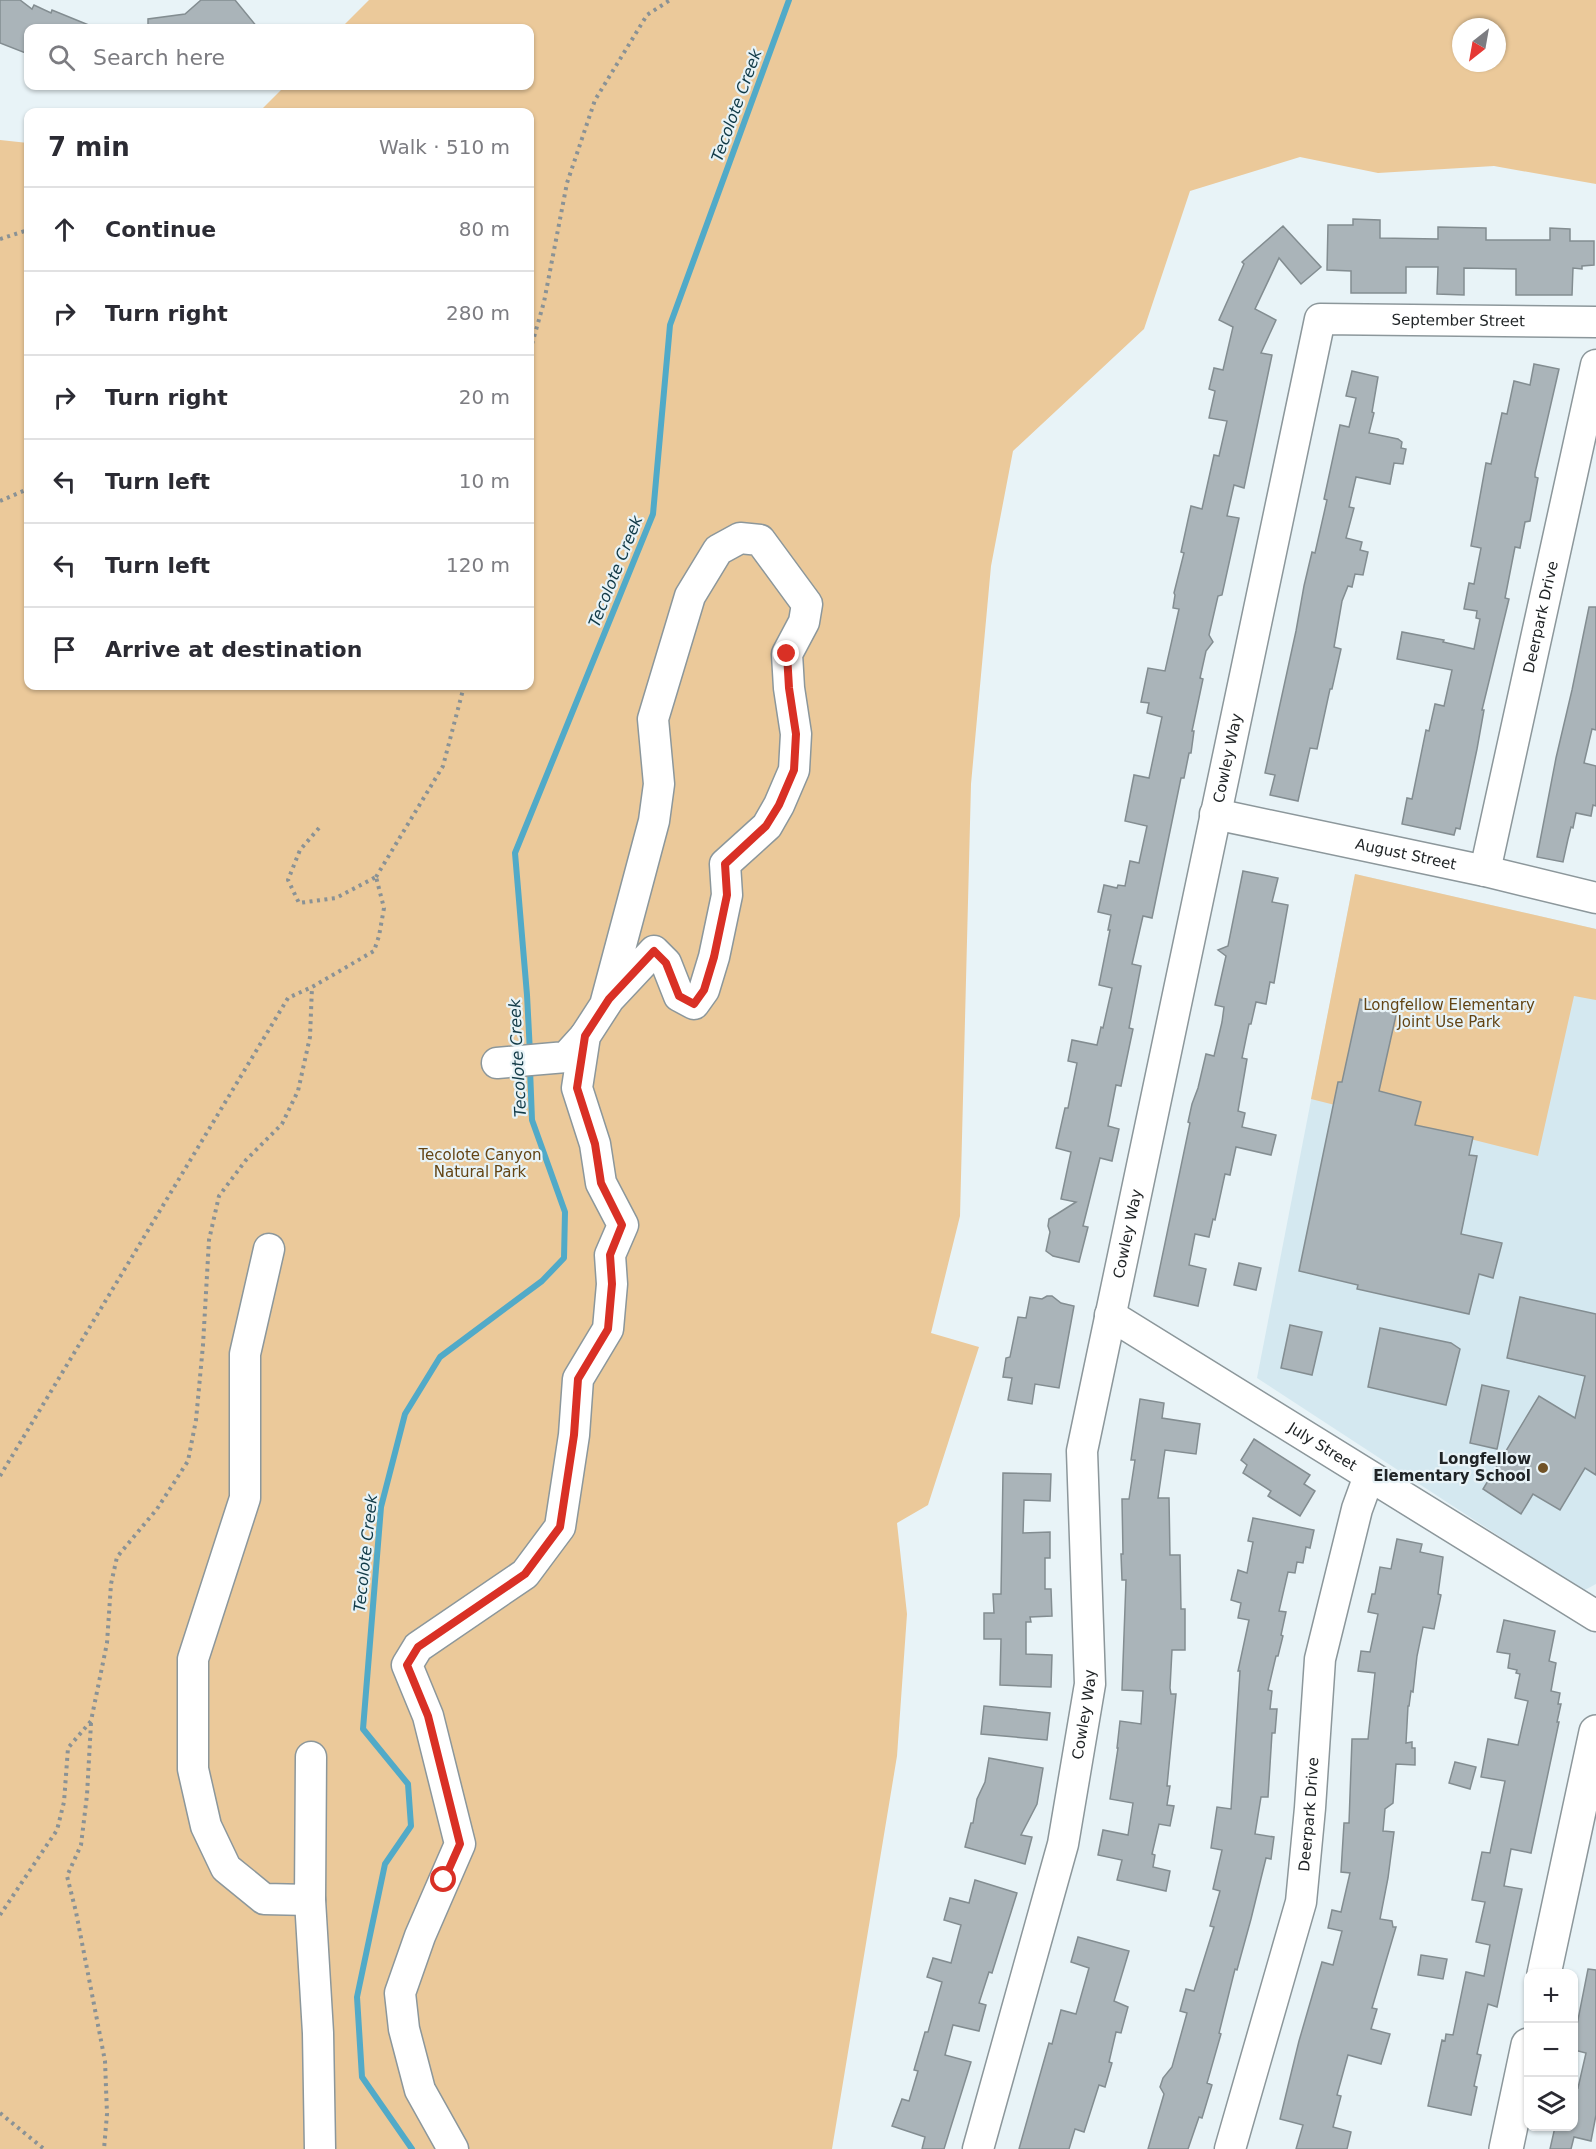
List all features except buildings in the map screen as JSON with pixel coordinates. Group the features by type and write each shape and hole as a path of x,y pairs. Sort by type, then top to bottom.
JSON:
{"main road":[{"path":"1545,1969 1596,1732"},
{"path":"1506,2149 1524,2064"}],"street":[{"name":"September Street","path":"1320,319 1596,322"},
{"name":"Cowley Way","path":"978,2149 1063,1844 1090,1684 1082,1451 1320,319"},
{"name":"Deerpark Drive","path":"1485,871 1596,365"},
{"path":"519,1061 566,1057 585,1036 605,1005 654,951 666,963 679,996 694,1004 704,990 714,957 727,895 725,864 766,826 779,805 794,770 796,734 789,688 787,654 804,622 807,604 760,540 740,538 718,550 690,596 653,719 659,784 654,821 605,1005"},
{"name":"August Street","path":"1215,814 1485,871 1596,898"},
{"path":"453,2149 420,2090 404,2029 400,1993 420,1936 460,1844 428,1716 407,1665 418,1647 525,1574 560,1527 574,1435 578,1379 608,1329 612,1284 610,1255 622,1225 601,1183 595,1144 577,1088 585,1036"},
{"path":"269,1249 245,1354 245,1498 193,1659 193,1769 206,1826 226,1868 264,1899 310,1900"},
{"name":"July Street","path":"1110,1315 1596,1616"},
{"name":"Deerpark Drive","path":"1230,2149 1300,1902 1310,1808 1320,1659 1357,1509 1370,1476"},
{"path":"311,1757 310,1900 318,2033 320,2149"}],"path":[{"path":"534,337 544,302 567,183 595,99 647,15 670,0"},
{"path":"0,239 24,231"},
{"path":"0,501 24,491"},
{"path":"320,828 300,850 288,880 298,903 336,898 376,878 443,766 463,690"},
{"path":"0,1476 288,998 312,987 374,951 384,908 376,878"},
{"path":"104,2149 107,2114 105,2061 67,1876 81,1845 87,1795 91,1721 107,1643 111,1584 117,1557 157,1509 188,1461 196,1420 209,1240 219,1196 246,1160 282,1124 298,1090 310,1037 312,987"},
{"path":"0,1915 57,1830 64,1802 68,1748 91,1721"},
{"path":"0,2113 44,2149"}],"shaded area":[{"path":"1355,874 1596,929 1596,1584 1583,1591 1257,1378"}],"green space":[{"name":"Tecolote Canyon Natural Park","path":"369,0 1596,0 1596,184 1494,166 1378,173 1300,157 1190,191 1144,329 1013,451 991,566 971,784 960,1216 931,1333 979,1347 928,1505 897,1523 907,1614 897,1756 832,2149 0,2149 0,140 24,143 24,690 534,690 534,108 263,108 281,90 534,90 534,24 345,24"},
{"name":"Longfellow Elementary Joint Use Park","path":"1355,874 1596,929 1596,1000 1574,996 1538,1156 1311,1099"}],"waterway":[{"name":"Tecolote Creek","path":"530,1053 515,853 653,514 670,325 789,0"},
{"name":"Tecolote Creek","path":"412,2149 362,2077 357,1997 385,1864 411,1826 408,1784 363,1729 381,1507 405,1414 440,1357 542,1281 564,1258 565,1212 532,1120 530,1069"}],"place":[{"name":"Longfellow Elementary School","path":"1543,1468"}],"route":[{"path":"444,1880 460,1844 428,1716 407,1665 418,1647 525,1574 560,1527 574,1435 578,1379 608,1329 612,1284 610,1255 622,1225 601,1183 595,1144 577,1088 585,1036 609,999 654,951 666,963 679,996 694,1004 704,990 714,957 727,895 725,864 766,826 779,805 794,770 796,734 789,688 787,654"}]}
